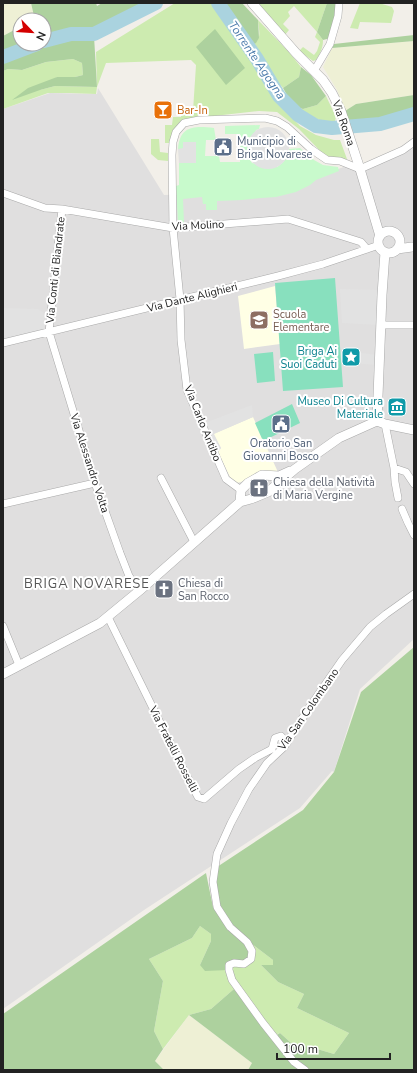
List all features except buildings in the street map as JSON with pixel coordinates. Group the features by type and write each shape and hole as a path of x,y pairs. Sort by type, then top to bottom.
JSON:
{"street":[{"name":"Via Roma","path":"252,3 323,80 332,93 341,111 377,222 382,241 381,325 378,388 381,423"},
{"path":"314,71 330,44 338,16 339,3"},
{"name":"Via Carlo Antibo","path":"242,490 226,479 187,390 181,340 180,299 173,228 173,142 176,132 184,123 199,120 265,118 286,127 311,149 327,160 340,161 360,169"},
{"path":"360,169 403,150 414,142"},
{"name":"Via Molino","path":"3,193 45,208 62,209 173,228 288,219 361,242 367,249"},
{"name":"Via Conti di Biandrate","path":"49,332 62,209"},
{"path":"399,246 398,235 392,231 382,241 393,252 399,246 413,247"},
{"name":"Via Dante Alighieri","path":"3,343 323,264 367,249 382,241"},
{"path":"381,325 414,325"},
{"name":"Via Alessandro Volta","path":"49,332 95,483 129,576 139,591"},
{"path":"381,423 394,468 398,498"},
{"path":"3,674 100,623 139,591 240,502 268,492 339,438 381,423 414,430"},
{"path":"394,468 406,472 414,484"},
{"path":"240,502 242,490 248,482 262,475 279,476 295,470"},
{"path":"161,478 194,542"},
{"path":"3,504 95,483"},
{"path":"402,509 414,535"},
{"name":"Via San Colombano","path":"305,1070 294,1062 263,1023 232,980 229,965 234,963 244,964 251,958 252,950 247,942 230,927 217,907 213,882 217,854 249,789 267,763 287,743 342,660 370,627 414,594"},
{"name":"Via Fratelli Rosselli","path":"108,617 198,797 204,799 239,769 272,749 276,738 281,736 287,743"},
{"path":"3,626 19,666"}],"shaded area":[{"path":"3,3 31,3 33,12 12,12 12,31 3,36"},
{"path":"414,41 414,95 356,104 345,111 337,90 323,67 332,48"},
{"path":"98,88 164,195 275,192 352,164 388,161 414,144 414,639 360,689 334,772 332,771 300,808 144,910 3,1009 3,109 50,93 97,94"},
{"path":"264,127 272,127 280,130 286,136 289,148 286,160 280,166 272,169 264,169 256,166 250,160 247,152 247,144 250,136 256,130"},
{"path":"183,142 196,142 196,163 179,163 178,149 183,148"},
{"name":"Scuola Elementare","path":"275,286 280,344 244,349 238,296"},
{"path":"340,289 380,290 379,325 342,323"},
{"path":"3,308 38,309 43,312 45,324 44,328 40,331 3,340"},
{"path":"354,352 378,355 377,365 353,363"},
{"path":"252,405 253,417 214,434 221,448 216,454 202,424"},
{"path":"253,417 277,472 262,472 237,483 231,479 218,452 221,448 213,434"},
{"path":"189,1015 252,1063 248,1070 164,1070 155,1061"}],"green space":[{"path":"31,3 96,3 97,6 102,3 153,3 94,33 71,34 52,38 52,12 33,12"},
{"path":"175,3 212,3 224,16 254,59 267,86 287,112 300,126 316,135 334,140 340,140 347,159 331,158 324,155 299,129 277,112 259,111 187,119 175,131 169,143 165,143 165,125 172,125 173,117 181,117 181,111 193,111 196,65 191,60 106,63 97,87 96,52"},
{"path":"219,3 242,3 258,20 259,38 256,43 250,46"},
{"path":"254,3 327,3 317,32 294,6 288,12 290,16 283,24 289,30 284,36"},
{"path":"327,3 338,3 331,38 323,40 317,32"},
{"path":"360,3 379,3 392,7 394,11 391,23 360,22 358,29 350,28"},
{"path":"258,20 288,51 301,67 299,77 283,88 250,46 259,38"},
{"path":"215,29 245,68 226,85 196,47"},
{"path":"12,31 12,52 14,52 3,56 3,36"},
{"path":"317,32 323,40 323,43 319,55 316,60 313,61 299,51 303,47 314,55 320,42 315,37"},
{"path":"414,35 414,41 332,48 334,44"},
{"path":"71,36 94,36 97,87 55,86 12,100 28,88 57,77 75,77 83,75 82,63 73,59 46,62 22,70 8,69 3,71 3,59 21,52 52,52 52,41"},
{"path":"73,59 82,63 83,75 75,77 57,77 40,90 55,86 97,87 96,94 48,93 3,109 3,71 8,69 22,70 46,62"},
{"path":"301,67 311,75 326,96 317,105 303,109 293,106 283,88 299,77"},
{"path":"414,95 414,108 350,127 345,111 356,104"},
{"path":"326,96 336,117 335,121 322,121 303,113 293,106 303,109 317,105"},
{"path":"260,125 259,129 256,130 247,154 252,163 277,167 285,159 289,149 300,148 314,160 323,165 338,167 339,171 316,180 310,185 296,192 276,197 217,201 217,210 206,210 206,204 203,204 202,197 183,199 184,223 178,223 176,186 179,185 179,163 196,163 183,149 178,149 179,141 185,131 195,127 214,128 216,140 206,140 205,156 219,156 220,162 240,162 240,134 225,134 225,126"},
{"path":"151,139 159,139 160,152 168,153 168,161 158,160 151,154"},
{"path":"335,278 343,387 283,391 275,283"},
{"path":"273,352 275,381 257,383 254,354"},
{"path":"292,404 300,423 263,441 255,423"},
{"path":"414,647 414,1070 248,1070 252,1063 189,1015 211,1009 234,989 272,1038 280,1033 299,1050 307,1046 334,1054 349,1033 297,1008 304,994 278,982 261,965 273,965 273,960 248,941 231,925 219,906 216,882 217,867 303,810 334,772 361,692"},
{"path":"206,873 213,907 228,927 251,951 250,958 243,962 235,962 228,970 205,971 200,965 211,941 211,934 200,926 192,938 149,959 163,981 154,1031 163,1049 155,1061 164,1070 4,1070 3,1014"},
{"path":"200,926 211,934 211,941 200,965 228,970 234,989 211,1009 189,1015 163,1049 154,1031 163,981 149,959 192,938"},
{"path":"248,941 273,960 273,965 261,965 278,982 304,994 297,1008 349,1033 334,1054 307,1046 299,1050 280,1033 276,1035 234,980 231,966"}],"waterway":[{"name":"Torrente Agogna","path":"52,39 71,34 94,34 156,3"},
{"name":"Torrente Agogna","path":"218,3 257,59 279,96 298,115 316,126 332,128 380,124 414,114"},
{"name":"Torrente Agogna","path":"3,57 16,52"}],"place":[{"name":"Bar-In","path":"163,110"},
{"name":"Municipio di Briga Novarese","path":"223,147"},
{"name":"Scuola Elementare","path":"259,320"},
{"name":"Briga Ai Suoi Caduti","path":"351,357"},
{"name":"Museo Di Cultura Materiale","path":"397,407"},
{"name":"Oratorio San Giovanni Bosco","path":"281,424"},
{"name":"Chiesa della Natività di Maria Vergine","path":"259,488"},
{"name":"Chiesa di San Rocco","path":"164,589"}],"district":[{"name":"BRIGA NOVARESE","path":"87,583"}]}
